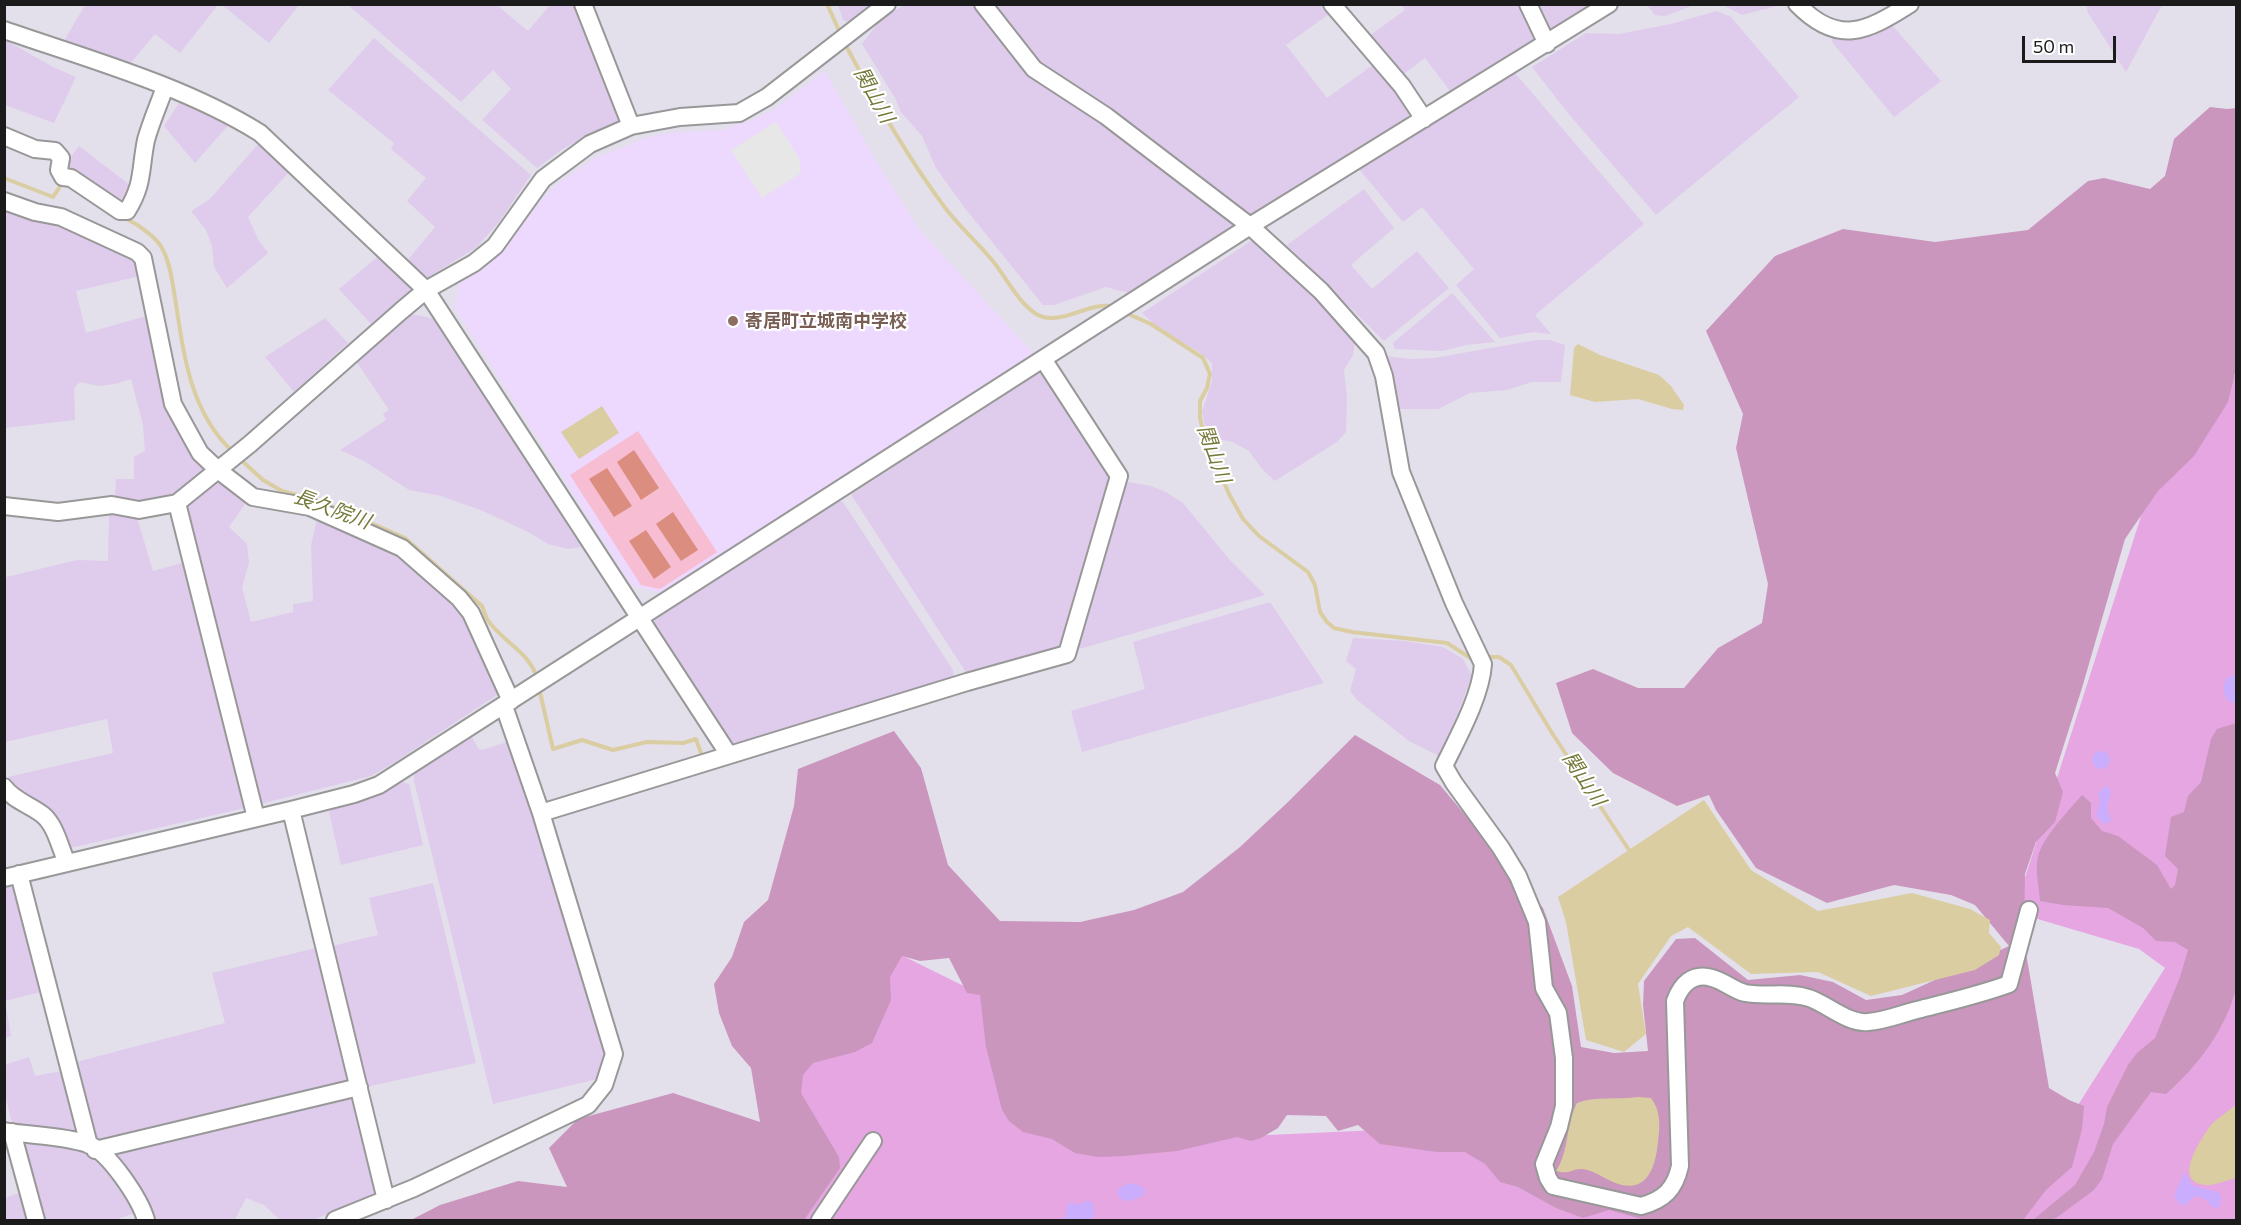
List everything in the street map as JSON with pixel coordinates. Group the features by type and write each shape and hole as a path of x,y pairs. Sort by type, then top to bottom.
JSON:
{"street":[{"path":"583,4 631,126"},
{"path":"4,506 58,512 111,506 139,510 177,503 250,444 426,290 474,262 495,246 543,179 557,167 590,144 631,126 680,117 739,113 767,97 887,4"},
{"path":"983,4 1034,69 1106,116 1250,225 1321,291 1376,353 1384,376 1401,472 1454,603 1483,664 1482,675 1466,720 1444,766 1518,876 1537,922 1544,988 1557,1013 1564,1058 1564,1106 1559,1127 1544,1164 1553,1186 1641,1206 1652,1203 1671,1189 1677,1181 1680,1166 1675,1001 1678,991 1685,982 1696,978 1712,977 1729,987 1746,993 1790,994 1811,999 1838,1013 1866,1023 1983,993 2009,984 2029,910"},
{"path":"1332,4 1402,86 1424,118"},
{"path":"1528,4 1547,44"},
{"path":"146,1221 130,1186 92,1147 12,876 291,810 354,794 379,785 1106,320 1250,225 1609,4"},
{"path":"1797,4 1824,26 1848,31 1867,28 1910,4"},
{"path":"4,30 165,87 222,111 260,133 426,290 729,755"},
{"path":"4,136 35,149 55,151 61,158 59,170 63,177 71,178 120,211 127,211 135,199 141,182 147,139 165,87"},
{"path":"4,201 35,212 61,217 137,252 143,258 173,404 200,453 253,497 310,507 402,548 459,598 471,613 507,704 614,1054 604,1085 588,1105 386,1200 335,1221"},
{"path":"541,813 967,682 1067,654 1119,476 1043,359"},
{"path":"177,503 256,818"},
{"path":"4,787 9,793 43,815 50,823 67,863"},
{"path":"291,810 386,1200"},
{"path":"36,1221 8,1131 92,1147 359,1086"},
{"path":"820,1221 873,1141"}],"shaded area":[{"path":"1520,4 1535,39 1450,91 1425,58 1401,76 1365,39 1405,10 1402,5"},
{"path":"1781,4 1742,15 1723,5"},
{"path":"85,5 218,5 180,53 155,34 129,65 64,41"},
{"path":"222,5 299,5 269,43"},
{"path":"348,5 497,5 528,31 550,5 575,5 621,118 620,123 585,137 563,149 537,168 482,120 511,89 493,70 461,102"},
{"path":"838,5 873,5 851,23 843,20"},
{"path":"904,5 977,5 994,32 1019,64 1050,88 1098,116 1237,223 1236,228 1132,294 1106,287 1054,305 1043,305 964,207 936,168 922,136 901,112 862,44 880,20"},
{"path":"990,5 1321,5 1329,14 1286,45 1327,98 1373,65 1402,99 1409,115 1407,120 1253,216 1096,102 1042,68"},
{"path":"1534,5 1596,5 1553,32 1548,30"},
{"path":"1647,5 1694,5 1665,16 1655,15"},
{"path":"2086,5 2162,5 2126,72 2088,13"},
{"path":"1717,11 1731,17 1799,97 1656,215 1572,118 1532,67 1586,33 1619,34 1671,24"},
{"path":"1892,25 1941,81 1894,117 1832,42 1832,39 1850,39"},
{"path":"374,38 531,175 499,222 477,247 427,278 406,262 435,227 407,201 426,178 391,149 394,143 328,90"},
{"path":"5,40 76,77 54,123 5,105"},
{"name":"寄居町立城南中学校","path":"825,71 875,159 918,228 1033,353 661,593 632,586 454,307 459,284 487,266 508,245 553,187 595,158 646,138 667,133 722,130 755,119 774,109"},
{"path":"1515,73 1644,224 1535,315 1551,334 1533,332 1500,338 1456,285 1474,269 1422,207 1403,222 1359,169"},
{"path":"181,100 231,122 195,163 164,126"},
{"path":"2210,107 2236,108 2236,369 2228,402 2194,456 2158,491 2125,539 2055,773 2063,792 2055,822 2036,842 2025,874 2024,941 2049,1088 2084,1106 2082,1129 2072,1167 2046,1190 2023,1220 1645,1220 1609,1210 1583,1218 1556,1208 1518,1187 1500,1182 1485,1164 1465,1152 1437,1152 1380,1144 1358,1125 1338,1131 1326,1116 1287,1115 1278,1128 1251,1141 1237,1137 1177,1151 1124,1156 1098,1157 1075,1153 1052,1139 1023,1132 1009,1121 1002,1110 986,1047 980,995 967,993 949,958 920,961 902,956 890,977 891,1000 872,1043 855,1052 813,1063 803,1075 801,1093 839,1157 840,1168 804,1220 411,1220 440,1205 518,1181 567,1187 549,1148 578,1119 673,1093 760,1122 751,1068 732,1046 719,1013 714,984 732,957 744,922 768,900 794,806 798,769 894,731 921,768 948,865 1000,921 1080,922 1134,910 1183,892 1240,847 1355,735 1440,785 1543,908 1572,986 1581,1047 1614,1053 1648,1051 1643,1005 1644,981 1676,939 1695,938 1748,980 1800,975 1833,982 1866,1000 1902,995 2009,946 1975,905 1951,895 1894,885 1827,903 1756,868 1716,810 1709,795 1677,806 1613,773 1572,733 1556,683 1593,669 1638,688 1684,688 1718,648 1762,623 1768,584 1736,448 1743,414 1706,331 1775,256 1843,229 1935,242 2028,230 2088,181 2104,178 2150,189 2165,176 2174,139"},
{"path":"776,122 799,158 801,173 762,198 731,150"},
{"path":"260,142 291,170 248,217 259,241 268,253 227,288 214,267 212,246 206,230 191,211 210,199"},
{"path":"79,146 135,189 131,198 118,206 71,173 65,165"},
{"path":"1364,189 1394,228 1351,265 1372,289 1417,251 1449,288 1384,341 1287,245"},
{"path":"4,207 45,219 138,259 140,276 76,291 86,333 150,315 204,470 191,483 172,496 136,502 115,500 116,479 134,479 134,457 145,451 143,425 131,379 98,386 80,382 74,388 75,420 5,428"},
{"path":"1254,239 1298,278 1352,335 1355,342 1353,355 1344,370 1347,398 1346,432 1337,442 1275,481 1263,470 1249,451 1233,442 1217,439 1206,431 1202,412 1212,381 1212,363 1199,352 1160,329 1142,313"},
{"path":"381,254 411,286 410,291 371,324 339,289"},
{"path":"1452,293 1495,342 1466,345 1442,351 1395,349 1393,343"},
{"path":"411,314 436,319 581,547 569,549 548,544 483,511 441,496 409,490 364,461 340,450 386,420 383,414 389,410 356,361"},
{"path":"325,318 348,343 294,392 265,357"},
{"path":"1536,340 1550,340 1565,345 1561,382 1532,382 1507,390 1470,393 1438,409 1399,409 1386,356 1410,359 1434,358"},
{"path":"1578,344 1600,355 1659,375 1671,386 1684,405 1683,410 1638,399 1595,402 1570,395 1574,348"},
{"path":"1041,372 1044,373 1113,477 1062,648 967,674 852,496 853,493"},
{"path":"2236,374 2236,1220 2005,1220 2165,968 2139,949 2014,912 2160,457"},
{"path":"602,406 619,433 579,459 561,432"},
{"path":"638,431 717,552 660,589 641,585 570,475"},
{"path":"634,450 659,488 641,500 617,462"},
{"path":"607,468 632,506 614,517 589,479"},
{"path":"1122,481 1151,486 1183,503 1229,559 1265,595 1083,648 1073,648"},
{"path":"221,482 247,501 229,527 247,544 249,563 242,587 251,622 293,612 293,604 313,601 311,545 318,515 388,547 466,615 500,693 371,776 260,804 184,514 187,507"},
{"path":"839,501 843,502 953,670 954,681 732,748 653,626 655,620"},
{"path":"673,512 698,550 681,561 656,524"},
{"path":"109,513 137,518 153,571 185,562 245,808 70,848 59,824 11,787 8,777 113,753 107,719 5,742 4,575 6,577 77,560 108,561"},
{"path":"646,530 671,567 654,579 629,541"},
{"path":"1270,602 1324,683 1082,752 1071,711 1145,689 1133,642"},
{"path":"1353,638 1405,641 1443,647 1463,659 1472,676 1441,757 1409,741 1357,700 1350,691 1356,669 1346,661"},
{"path":"2236,723 2236,988 2225,1018 2200,1059 2178,1083 2166,1094 2151,1092 2113,1144 2102,1179 2094,1190 2056,1218 2033,1220 2075,1185 2094,1152 2104,1124 2107,1107 2128,1065 2137,1053 2155,1038 2180,977 2188,950 2175,942 2156,941 2143,928 2108,908 2040,901 2037,870 2039,853 2052,830 2082,795 2091,803 2091,818 2102,831 2118,836 2157,865 2171,889 2175,885 2178,869 2165,856 2171,817 2184,812 2188,796 2201,782 2211,739 2217,729"},
{"path":"472,737 478,748 482,750 510,741 608,1055 602,1078 493,1104 414,781 414,774"},
{"path":"403,782 409,784 423,845 341,865 329,812 331,808 364,800"},
{"path":"1704,800 1751,870 1818,911 1912,893 1970,909 1990,920 1989,933 2001,947 1999,955 1975,970 1871,996 1818,972 1751,974 1688,927 1671,936 1638,984 1646,1034 1624,1052 1586,1040 1566,922 1558,897"},
{"path":"433,883 476,1063 366,1087 332,946 378,935 369,898"},
{"path":"17,885 41,992 5,1001 5,888"},
{"path":"320,947 350,1079 346,1083 97,1140 92,1133 76,1062 225,1023 212,973"},
{"path":"895,952 980,994 1093,1143 1422,1128 1650,1220 773,1220 788,1088"},
{"path":"5,1001 11,1036 5,1038"},
{"path":"29,1057 35,1076 62,1071 78,1137 13,1127 5,1095 4,1065"},
{"path":"354,1096 375,1191 373,1195 313,1220 280,1220 264,1205 246,1198 235,1220 155,1220 111,1156 114,1151"},
{"path":"1638,1097 1651,1098 1657,1108 1659,1119 1655,1158 1650,1173 1645,1179 1632,1186 1612,1182 1583,1169 1556,1171 1564,1155 1573,1111 1577,1103"},
{"path":"2236,1105 2236,1178 2209,1185 2195,1182 2190,1176 2190,1168 2201,1139 2211,1125"},
{"path":"25,1139 83,1152 99,1161 135,1213 115,1220 40,1220 20,1144"},
{"path":"22,1192 30,1220 5,1220 4,1198"}],"sand":[{"path":"2236,674 2236,704 2227,700 2223,689 2226,679"},
{"path":"2101,751 2107,754 2110,760 2107,766 2101,769 2095,766 2092,760 2095,754"},
{"path":"2105,786 2111,792 2107,808 2111,820 2107,824 2100,821 2096,814 2100,804 2098,793"},
{"path":"2184,1172 2193,1186 2218,1192 2221,1196 2220,1206 2215,1209 2205,1199 2195,1196 2184,1206 2179,1203 2174,1196"},
{"path":"1129,1183 1142,1186 1145,1191 1144,1195 1130,1200 1121,1199 1118,1196 1119,1188"},
{"path":"1092,1202 1095,1213 1090,1220 1064,1220 1068,1203 1079,1204"}],"waterway":[{"name":"関山川","path":"827,4 841,35"},
{"name":"関山川","path":"844,42 918,169 951,216 992,260 1028,308 1043,317 1052,318 1098,306 1114,307"},
{"name":"長久院川","path":"4,178 53,197 61,185 65,184"},
{"name":"長久院川","path":"125,218 152,236 163,250 168,262 182,344 192,383 207,420 233,452"},
{"name":"関山川","path":"1126,313 1151,324 1203,358 1210,374 1207,388 1200,401 1200,418 1204,435 1229,494 1243,519 1259,536 1308,572 1315,585 1320,612 1327,622 1334,628 1352,632 1447,643 1475,661"},
{"name":"長久院川","path":"240,459 263,480 282,491 312,499 405,538 482,606 493,627 528,660 537,678"},
{"name":"関山川","path":"1485,657 1499,657 1511,665 1552,733 1629,850"},
{"name":"長久院川","path":"539,688 553,749 582,740 613,750 647,742 683,743 696,739 703,756"}],"place":[{"name":"寄居町立城南中学校","path":"733,321"}]}
